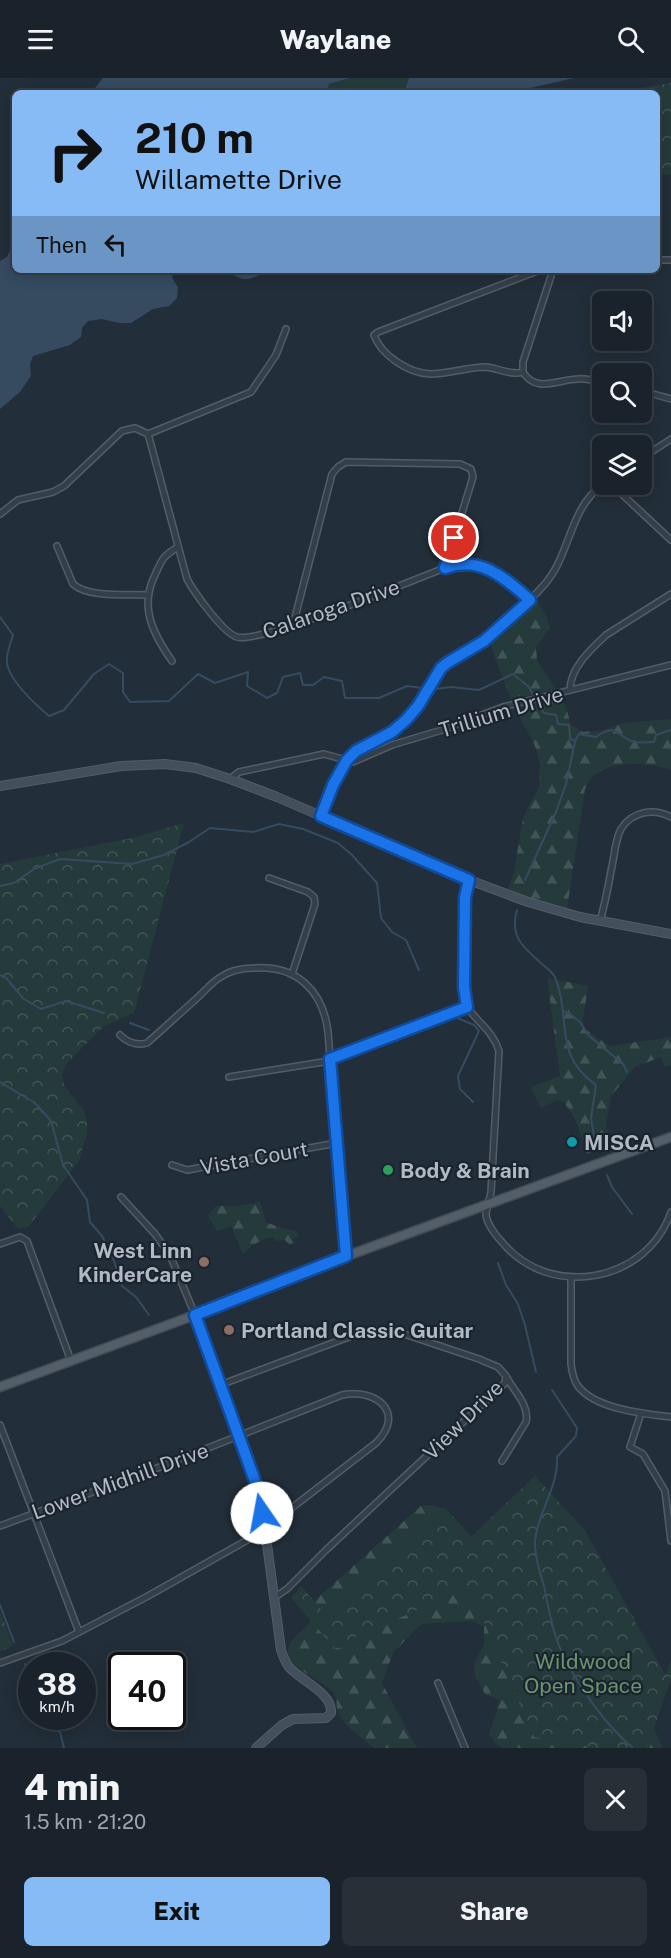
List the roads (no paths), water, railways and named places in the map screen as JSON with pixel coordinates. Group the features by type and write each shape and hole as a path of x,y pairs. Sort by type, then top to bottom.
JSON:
{"main road":[{"path":"0,1387 346,1256 670,1140"}],"street":[{"path":"523,372 517,374 487,367 426,373 400,364 389,357 375,338 375,334 532,273"},
{"path":"552,273 523,362 523,372 530,380 543,384 580,379 592,381"},
{"path":"0,514 18,500 53,492 64,486 122,431 135,428 148,434 251,392 276,355 286,329"},
{"path":"652,394 671,399"},
{"name":"Calaroga Drive","path":"148,434 184,571 190,585 231,635 246,638 293,625 455,564 488,568 506,579 530,600"},
{"path":"652,451 671,439"},
{"path":"293,625 332,474 346,462 460,464 471,469 473,477 445,568"},
{"path":"321,816 333,785 347,760 358,750 397,728 414,711 441,668 484,641 530,600 553,573 581,507 592,493"},
{"path":"622,495 671,540"},
{"path":"57,546 73,584 78,588 95,592 148,595"},
{"path":"172,661 153,632 148,595 151,582 166,554 178,547"},
{"path":"570,690 575,671 606,635 671,594"},
{"name":"Trillium Drive","path":"230,779 239,772 324,754 354,762 392,745 442,730 503,707 671,665"},
{"path":"0,786 111,767 155,764 196,768 230,779 321,816 469,880 549,909 671,934"},
{"path":"600,921 622,827 643,813 660,813 671,817"},
{"path":"269,878 308,892 315,899 313,913 292,974"},
{"path":"469,880 465,897 464,987 467,1007 490,1031 499,1051 491,1192 486,1215 490,1226 516,1257 542,1270 571,1278 599,1274 636,1259 657,1238 671,1212"},
{"path":"120,1035 127,1042 147,1043 219,978 248,968 262,967 281,970 292,974 310,988 319,1001 328,1026 346,1256"},
{"path":"229,1077 321,1062 467,1007"},
{"name":"Vista Court","path":"172,1165 187,1170 337,1143"},
{"path":"121,1197 155,1234 170,1255 195,1315 239,1436 255,1482 265,1529 284,1659 295,1673 327,1699 332,1710 326,1718 298,1718 288,1722 256,1748"},
{"path":"0,1244 20,1237 27,1241 71,1361"},
{"path":"571,1278 571,1364 577,1385 587,1396 603,1403 641,1413 671,1417"},
{"name":"View Drive","path":"220,1385 357,1334 380,1330 398,1332 479,1359 498,1366 506,1376 505,1383 275,1598"},
{"path":"502,1461 526,1422 527,1416 522,1401 506,1376"},
{"name":"Lower Midhill Drive","path":"0,1526 142,1474 342,1395 353,1393 376,1398 387,1415 386,1430 376,1443 265,1529 148,1596 62,1641 0,1663"},
{"path":"641,1413 630,1447 643,1454 663,1485 671,1541"},
{"path":"0,1425 79,1632"},
{"path":"438,1683 465,1748"}],"water":[{"path":"103,78 350,78 329,84 328,90 93,90"},
{"path":"409,78 574,78 522,90 405,90"},
{"path":"12,246 12,273 174,273 172,277 178,288 177,298 169,306 153,309 131,323 102,319 88,321 82,328 81,337 70,345 33,356 30,364 31,376 20,392 0,409 0,261 7,257"},
{"path":"229,273 263,273 246,279"}],"waterway":[{"path":"0,617 13,635 7,659 11,674 22,690 49,716 64,710 94,674 109,664 123,673 123,692 130,702 169,701 198,674 215,683 248,672 247,686 267,698 277,693 283,677 300,673 303,685 313,685 324,677 342,681 345,698 379,698 407,686 422,688"},
{"path":"435,689 451,687 479,690 513,674 529,687 532,693"},
{"path":"538,702 544,713 556,715 558,724 569,725 570,739 575,741 579,734 596,737 603,732 613,730 635,742 654,742 656,735 671,730"},
{"path":"525,880 556,812 566,784 575,742"},
{"path":"0,886 14,883 34,869 60,859 132,864 164,855 210,828 253,832 279,824 303,829 338,843 352,855 377,883 381,918 392,932 406,940 419,970"},
{"path":"517,910 515,928 520,941 529,953 555,977 560,992 565,1035 573,1061 582,1073 596,1085 591,1118 595,1143"},
{"path":"0,975 6,978 24,999 41,1009 66,1001 104,1013"},
{"path":"563,1011 581,1023 588,1035 623,1064 627,1072"},
{"path":"457,1018 474,1025 479,1031 458,1076 460,1089 473,1102"},
{"path":"130,1023 149,1030"},
{"path":"0,1082 35,1103 51,1121 63,1165 87,1200 90,1222 102,1236 113,1258 122,1286 136,1297 149,1315"},
{"path":"607,1175 612,1187 632,1214"},
{"path":"498,1263 506,1285 518,1304 536,1372"},
{"path":"552,1390 577,1428 576,1436 557,1457 555,1478 540,1519 535,1541 538,1564 554,1631 564,1657 594,1706 633,1748"},
{"path":"0,1605 14,1642"},
{"path":"60,1730 64,1748"}],"place":[{"name":"MISCA","path":"572,1142"},
{"name":"Body & Brain","path":"388,1170"},
{"name":"West Linn KinderCare","path":"204,1262"},
{"name":"Portland Classic Guitar","path":"229,1330"}],"park label":[{"name":"Wildwood Open Space","path":"583,1673"}]}
